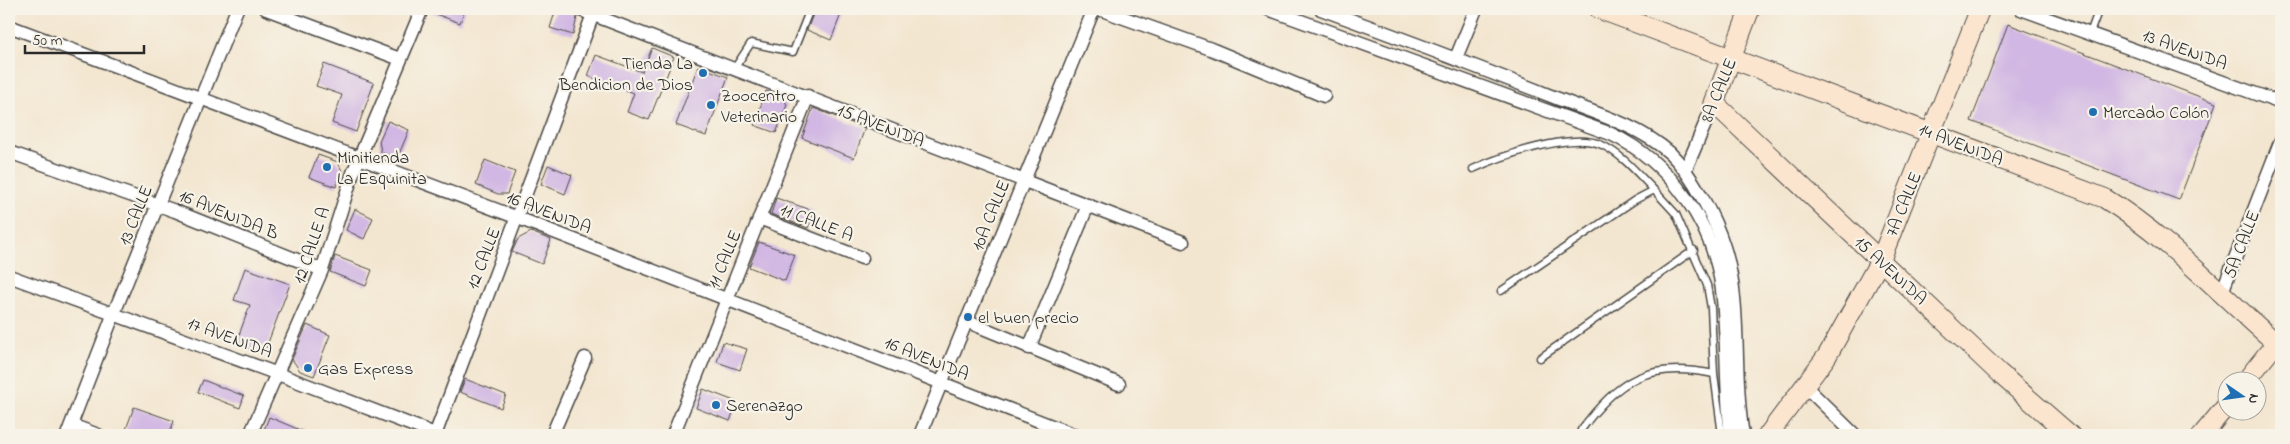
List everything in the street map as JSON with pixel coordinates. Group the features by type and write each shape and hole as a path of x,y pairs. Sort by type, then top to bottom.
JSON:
{"street":[{"name":"13 CALLE","path":"69,430 238,9"},
{"path":"266,9 400,60"},
{"name":"12 CALLE A","path":"250,435 322,270 359,158 422,9"},
{"name":"15 AVENIDA","path":"578,9 594,12 734,69 1183,242"},
{"name":"10A CALLE","path":"920,435 1094,9"},
{"path":"1099,9 1211,49 1324,96"},
{"path":"1268,9 1611,134 1639,150 1660,168 1686,197 1703,228 1715,260 1722,288 1730,435"},
{"path":"1321,9 1456,58 1619,123 1650,138 1670,154 1685,171 1708,210 1725,248 1735,308 1737,381 1743,435"},
{"path":"1456,58 1476,9"},
{"name":"14 AVENIDA","path":"1599,9 2104,198 2133,216 2162,238 2280,342"},
{"name":"8A CALLE","path":"1685,171 1714,103 1750,9"},
{"name":"7A CALLE","path":"1768,435 1806,386 1836,340 1881,259 1980,9"},
{"name":"13 AVENIDA","path":"2021,9 2281,103"},
{"name":"12 CALLE","path":"436,435 594,12"},
{"name":"16 AVENIDA","path":"9,26 727,298 941,383 1053,432 1075,435"},
{"name":"11 CALLE","path":"673,435 808,96"},
{"name":"15 AVENIDA","path":"1714,103 2000,373 2070,435"},
{"name":"5A CALLE","path":"2222,292 2281,140"},
{"name":"16 AVENIDA B","path":"9,152 158,205 322,270"},
{"path":"1029,348 1088,205"},
{"name":"11 CALLE A","path":"759,218 862,258"},
{"name":"17 AVENIDA","path":"9,276 278,374 436,435"},
{"path":"966,321 1118,384"},
{"path":"2254,372 2280,342"},
{"path":"552,435 585,358"},
{"path":"1806,386 1855,435"},
{"path":"2202,435 2218,416"},
{"path":"69,430 98,435"}],"lane":[{"path":"734,69 753,42 793,52 810,9"},
{"path":"2090,33 2099,9"},
{"path":"1472,169 1534,147 1584,142 1601,144 1618,155 1654,190 1676,214 1694,250 1707,285 1711,308 1714,374 1722,435"},
{"path":"1501,291 1635,200 1654,190"},
{"path":"1540,358 1694,250"},
{"path":"1580,435 1581,430 1601,403 1624,385 1661,370 1714,374"}],"building":[{"path":"430,9 465,9 460,23 430,12"},
{"path":"556,9 570,11 577,17 573,35 550,28"},
{"path":"815,9 843,9 831,40 807,30"},
{"name":"Mercado Colón","path":"2008,24 2216,103 2179,200 1971,121"},
{"path":"652,48 674,57 649,120 627,112 634,93 588,76 596,55 642,72"},
{"path":"324,64 374,83 356,132 332,123 342,95 316,86"},
{"path":"698,66 728,77 706,136 676,125"},
{"path":"766,91 783,97 787,105 776,133 754,125"},
{"path":"813,108 865,128 854,158 802,138"},
{"path":"388,121 409,130 397,159 381,152 379,141"},
{"name":"Minitienda La Esquinita","path":"318,155 338,162 342,171 336,187 309,177"},
{"path":"485,160 515,172 507,194 498,194 476,185"},
{"path":"548,165 572,175 565,194 541,184"},
{"path":"776,198 814,211 808,228 771,214"},
{"path":"355,209 373,218 364,239 346,230"},
{"path":"531,232 551,240 542,264 512,252 518,239"},
{"path":"759,242 795,255 785,281 749,267"},
{"path":"335,256 372,270 366,286 330,272"},
{"path":"245,268 290,284 266,348 256,352 236,343 250,305 234,300"},
{"path":"307,325 330,335 314,376 300,371 292,359"},
{"path":"723,342 747,349 740,370 717,362"},
{"path":"465,379 506,395 501,408 460,392"},
{"path":"203,380 244,396 240,408 198,392"},
{"name":"Serenazgo","path":"703,389 737,402 730,421 696,408"},
{"path":"134,407 174,421 169,435 124,435"},
{"path":"269,417 312,435 262,435"}],"place":[{"name":"Tienda La Bendicion de Dios","path":"703,73"},
{"name":"Zoocentro Veterinario","path":"711,105"},
{"name":"Mercado Colón","path":"2093,112"},
{"name":"Minitienda La Esquinita","path":"327,167"},
{"name":"el buen precio","path":"968,317"},
{"name":"Gas Express","path":"308,368"},
{"name":"Serenazgo","path":"716,405"}]}
